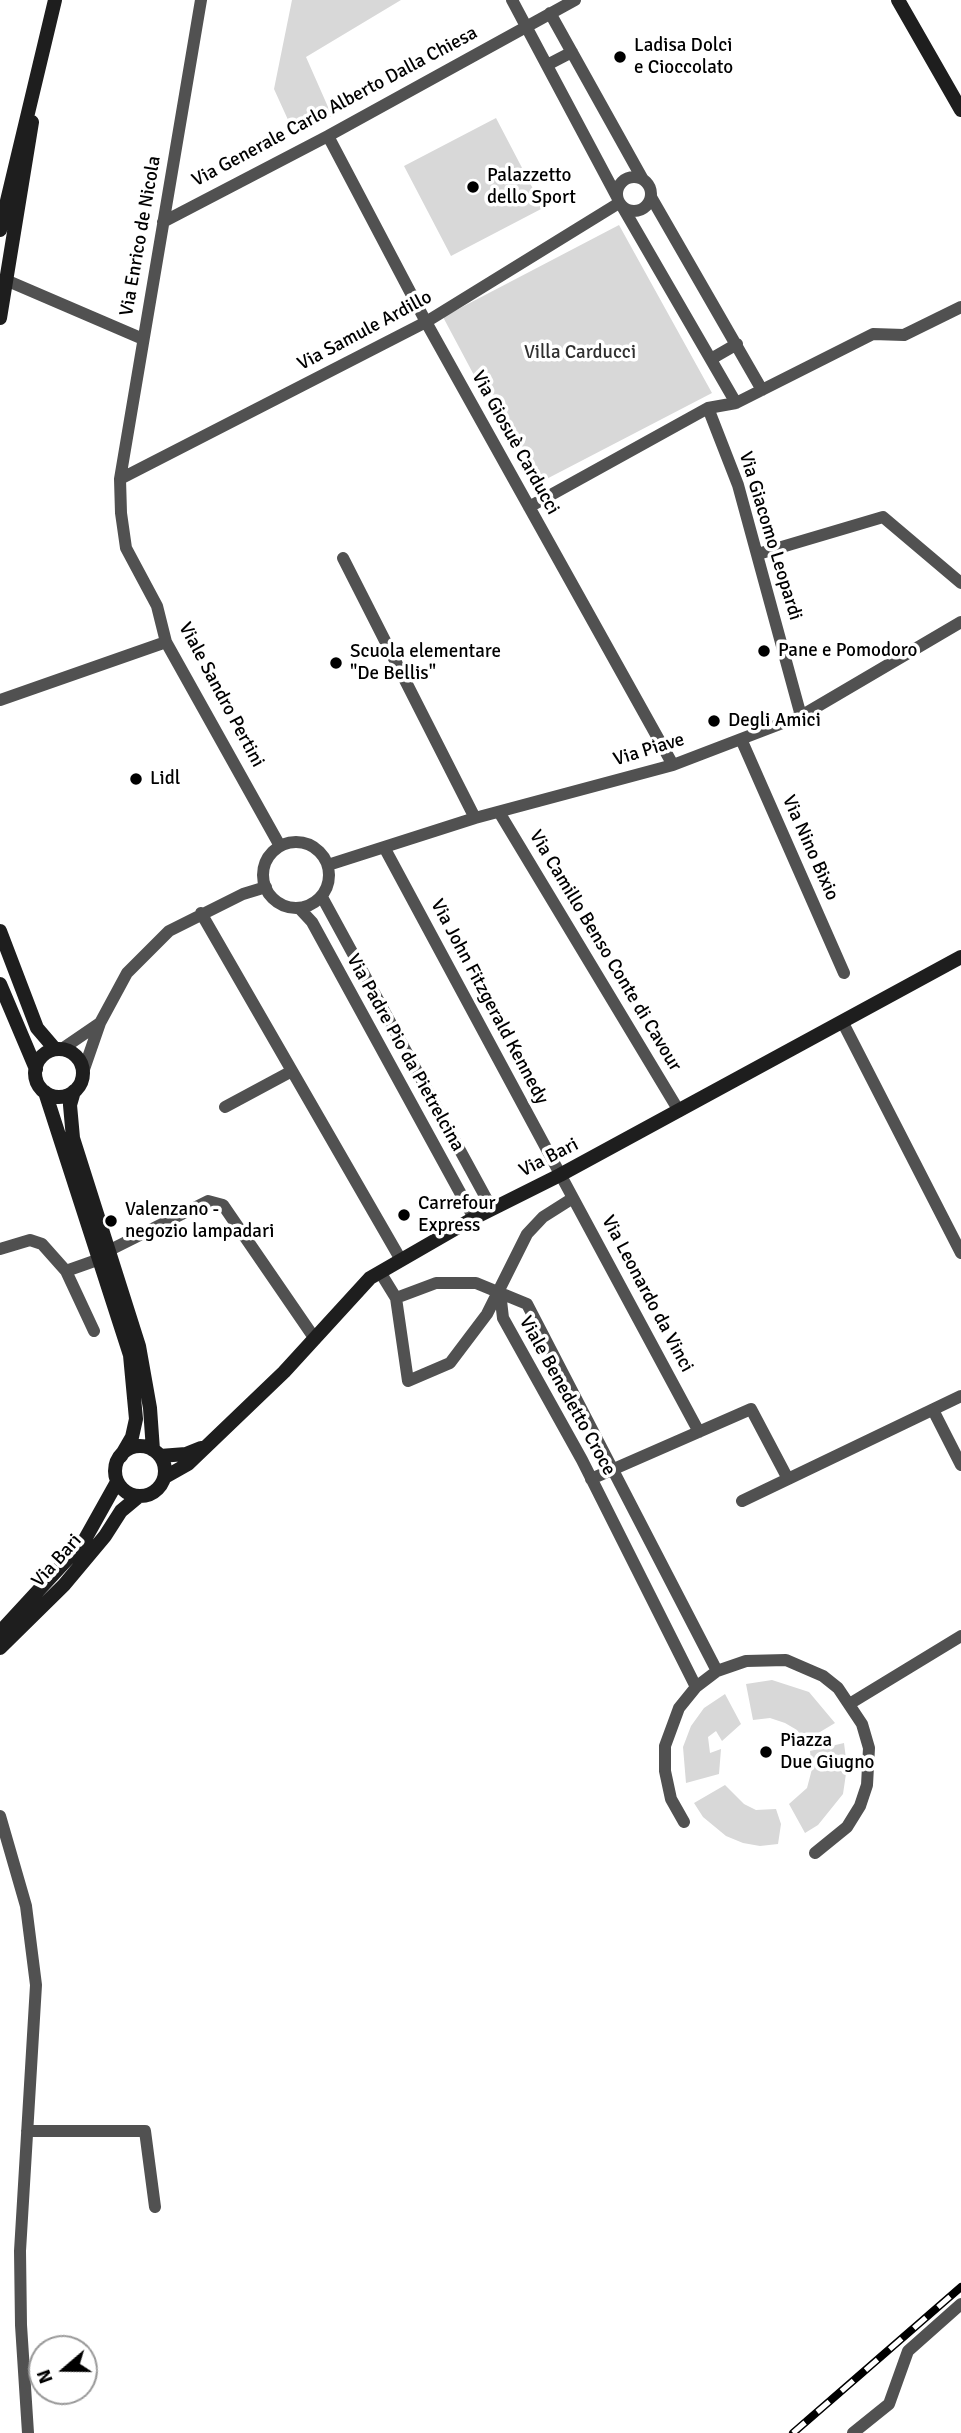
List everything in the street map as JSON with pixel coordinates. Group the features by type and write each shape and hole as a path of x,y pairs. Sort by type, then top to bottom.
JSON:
{"main road":[{"path":"0,230 55,0"},
{"path":"898,0 961,110"},
{"path":"0,318 28,160 36,88"},
{"path":"0,931 37,1028 58,1049 74,1054 83,1072 70,1105 73,1138 105,1254 130,1355 136,1400 132,1437 115,1468 117,1482 126,1492 139,1496 155,1491 164,1477 156,1453 139,1346 105,1254 45,1092 37,1081 36,1069 0,984"},
{"name":"Via Bari","path":"164,1477 188,1464 209,1444 315,1339 370,1278 474,1218 844,1023 961,957"},
{"path":"36,1069 42,1056 58,1049"},
{"path":"45,1092 59,1096 74,1091"},
{"path":"121,1456 136,1447 156,1453 186,1454 209,1444"},
{"name":"Via Bari","path":"3,1643 84,1541 117,1482"},
{"name":"Via Bari","path":"3,1643 64,1585 105,1536 121,1511 139,1496"}],"street":[{"name":"Via Enrico de Nicola","path":"120,479 201,0"},
{"path":"512,0 620,202 736,403"},
{"name":"Via Generale Carlo Alberto Dalla Chiesa","path":"163,222 328,136 575,0"},
{"path":"550,13 642,178 649,186 651,197 762,390"},
{"path":"547,65 572,51"},
{"name":"Via Giosuè Carducci","path":"328,136 426,322 673,765"},
{"path":"620,202 621,182 631,177 642,178"},
{"path":"620,202 640,210 651,197"},
{"name":"Via Samule Ardillo","path":"120,479 426,322 620,202"},
{"path":"8,281 143,339"},
{"path":"528,507 708,408 736,403 873,334 904,335 961,307"},
{"path":"711,359 737,344"},
{"name":"Via Giacomo Leopardi","path":"708,408 738,485 801,716"},
{"name":"Viale Sandro Pertini","path":"120,479 121,513 127,548 157,606 166,642 280,846"},
{"path":"758,554 883,517 961,583"},
{"path":"343,558 475,818"},
{"name":"Via Piave","path":"328,865 475,818 673,765 801,716 961,622"},
{"path":"0,700 166,642"},
{"name":"Via Nino Bixio","path":"741,739 844,973"},
{"name":"Via Camillo Benso Conte di Cavour","path":"499,812 679,1111"},
{"path":"289,843 308,844 324,856 328,865 327,887 321,897 299,908 279,904 265,887 264,869 272,852 280,846 289,843"},
{"name":"Via John Fitzgerald Kennedy","path":"384,847 560,1175"},
{"path":"83,1072 100,1023 127,973 169,931 201,913 265,887"},
{"name":"Via Padre Pio da Pietrelcina","path":"321,897 492,1209"},
{"name":"Via Padre Pio da Pietrelcina","path":"299,908 312,922 474,1218"},
{"path":"201,913 401,1259"},
{"path":"58,1049 100,1023"},
{"path":"844,1023 961,1253"},
{"path":"225,1107 292,1071"},
{"name":"Via Leonardo da Vinci","path":"560,1175 699,1432"},
{"path":"380,1272 396,1298 408,1381 450,1363 487,1314 527,1234 543,1217 573,1198"},
{"path":"66,1271 208,1201 223,1205 315,1339"},
{"path":"0,1248 30,1240 37,1241 66,1271 94,1331"},
{"path":"396,1298 436,1283 476,1283 500,1292"},
{"name":"Viale Benedetto Croce","path":"500,1292 527,1304 717,1671"},
{"name":"Viale Benedetto Croce","path":"500,1292 503,1318 591,1479 696,1687"},
{"path":"742,1501 961,1396"},
{"path":"591,1479 751,1409 788,1479"},
{"path":"933,1410 961,1465"},
{"path":"851,1703 961,1636"},
{"path":"684,1822 671,1799 664,1771 665,1746 679,1708 696,1687 717,1671 746,1661 786,1660 823,1676 851,1703 862,1724 869,1748 867,1785 859,1806 847,1827 815,1853"},
{"path":"0,1816 26,1906 34,1950 36,2020 20,2251 21,2325 28,2433"},
{"path":"27,2131 145,2131 155,2207"},
{"path":"853,2433 889,2404 908,2351 961,2304"}],"green space":[{"path":"292,0 401,0 306,57 332,116 294,133 274,89"},
{"name":"Palazzetto dello Sport","path":"496,118 543,208 451,256 404,166"},
{"name":"Villa Carducci","path":"619,225 712,393 533,486 443,317"},
{"path":"772,1680 809,1692 835,1723 805,1741 797,1730 785,1723 770,1718 753,1720 746,1684"},
{"path":"725,1694 741,1724 722,1741 716,1731 708,1737 710,1753 721,1749 719,1774 686,1783 683,1747 691,1726 704,1708"},
{"path":"844,1743 847,1767 843,1794 818,1825 805,1833 789,1804 807,1788 812,1769 810,1751"},
{"path":"725,1785 744,1804 756,1810 776,1809 781,1824 778,1844 760,1846 743,1843 726,1836 703,1817 694,1803"}],"railway":[{"path":"793,2433 961,2287"}],"place":[{"name":"Ladisa Dolci e Cioccolato","path":"620,57"},
{"name":"Palazzetto dello Sport","path":"473,187"},
{"name":"Pane e Pomodoro","path":"764,651"},
{"name":"Scuola elementare \"De Bellis\"","path":"336,663"},
{"name":"Degli Amici","path":"714,721"},
{"name":"Lidl","path":"136,779"},
{"name":"Carrefour Express","path":"404,1215"},
{"name":"Valenzano - negozio lampadari","path":"111,1221"},
{"name":"Piazza Due Giugno","path":"766,1752"}]}
